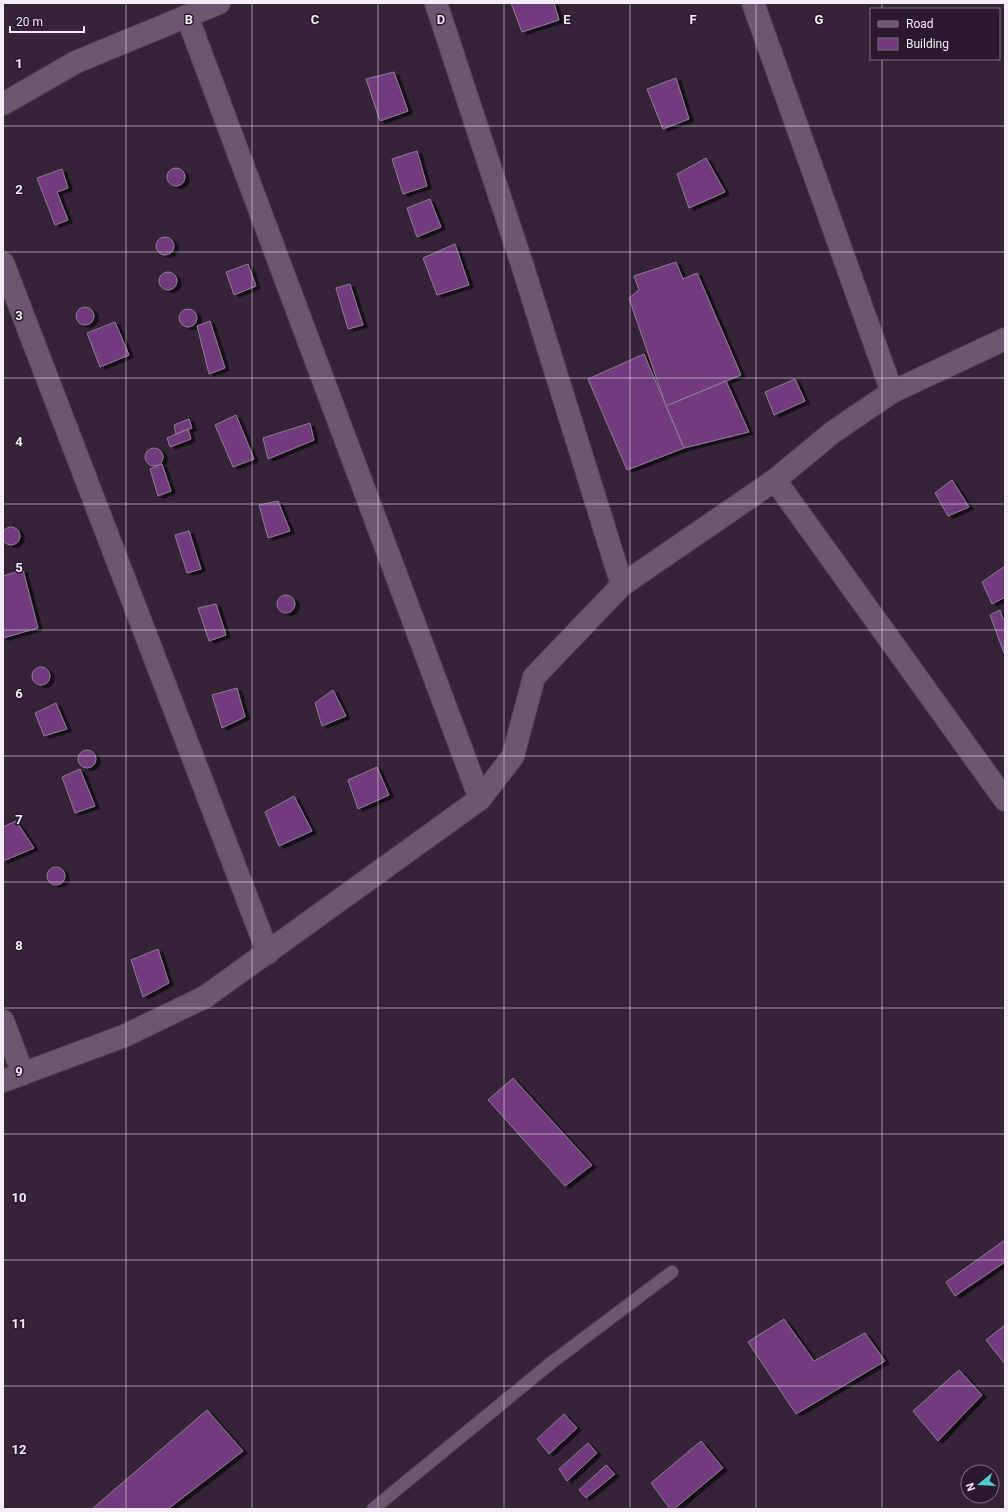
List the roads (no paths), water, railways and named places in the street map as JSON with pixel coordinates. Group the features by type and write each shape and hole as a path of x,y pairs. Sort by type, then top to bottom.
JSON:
{"street":[{"path":"3,104 76,62 219,3"},
{"path":"436,3 524,272 622,585"},
{"path":"753,3 892,392"},
{"path":"187,16 480,799"},
{"path":"3,263 268,953"},
{"path":"3,1081 124,1036 205,997 480,799 513,756 534,677 622,585 775,480 833,432 892,392 1005,339"},
{"path":"775,480 1005,800"},
{"path":"3,1022 23,1074"}],"lane":[{"path":"373,1509 552,1363 672,1272"}]}
